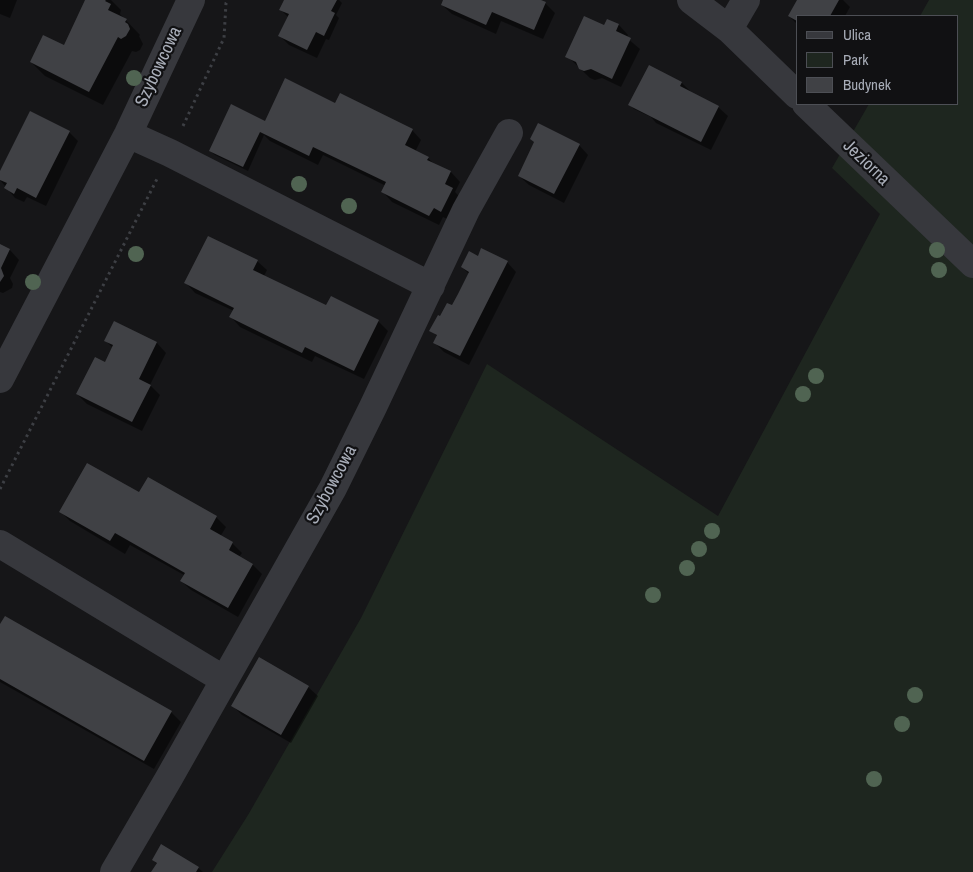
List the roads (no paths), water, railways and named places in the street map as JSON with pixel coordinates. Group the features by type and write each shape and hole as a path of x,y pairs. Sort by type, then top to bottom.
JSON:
{"street":[{"name":"Szybowcowa","path":"0,380 128,134 191,0"},
{"path":"691,0 729,29 796,94"},
{"path":"729,29 746,0"},
{"name":"Jeziorna","path":"807,105 973,264"},
{"name":"Szybowcowa","path":"114,872 333,488 466,210 509,133"},
{"path":"128,134 431,286"},
{"path":"0,544 224,679"}]}
